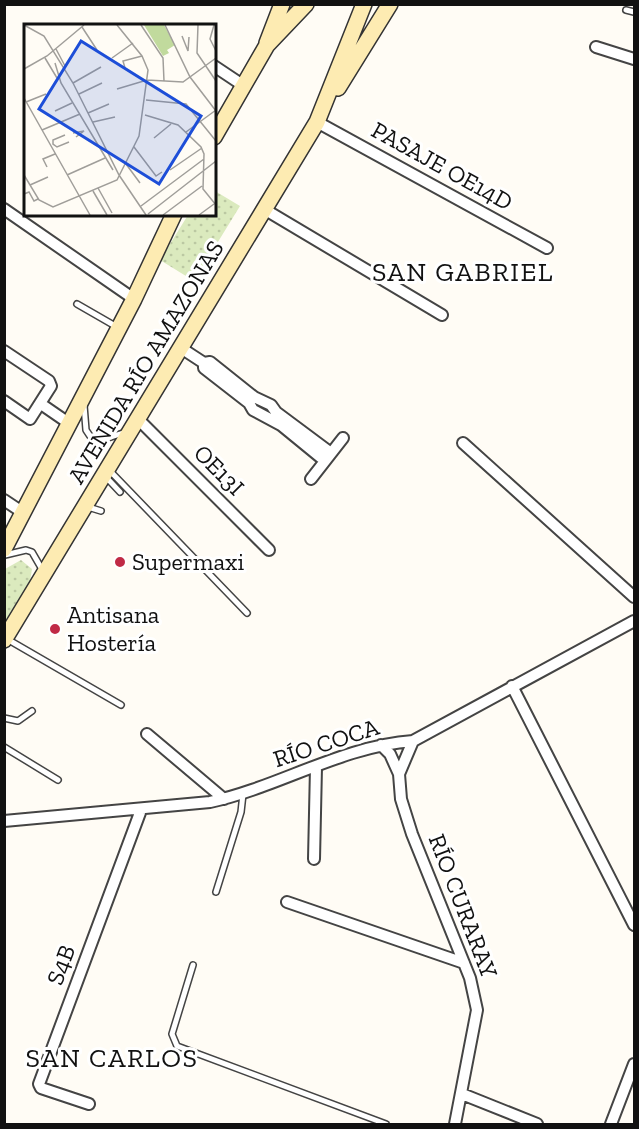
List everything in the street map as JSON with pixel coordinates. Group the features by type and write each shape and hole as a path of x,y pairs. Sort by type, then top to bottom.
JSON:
{"main road":[{"path":"216,134 267,45 282,4"},
{"path":"267,45 306,4"},
{"name":"AVENIDA RÍO AMAZONAS","path":"5,639 317,122 364,4"},
{"path":"317,122 390,4"},
{"name":"AVENIDA RÍO AMAZONAS","path":"4,549 86,395 173,216"}],"street":[{"path":"596,47 634,59"},
{"path":"216,67 244,86"},
{"name":"PASAJE OE14D","path":"317,122 547,248"},
{"path":"264,208 442,315"},
{"path":"4,209 134,299"},
{"path":"181,348 204,363 210,362 226,380 251,400 262,398 274,415 328,457"},
{"path":"4,351 50,382 51,388 29,419 4,401"},
{"path":"41,404 70,424"},
{"name":"OE13I","path":"135,425 270,550"},
{"path":"311,479 343,438"},
{"path":"463,443 634,597"},
{"path":"4,500 22,512"},
{"name":"RÍO COCA","path":"4,821 141,810 224,799 381,745 413,741 634,621"},
{"path":"512,686 634,925"},
{"path":"147,734 224,799"},
{"name":"RÍO CURARAY","path":"413,741 399,774 401,799 412,834 464,963 474,992 477,1010 455,1125"},
{"path":"381,745 390,754 399,774"},
{"path":"314,859 316,767"},
{"name":"S4B","path":"89,1104 41,1088 39,1084 141,810"},
{"path":"286,902 464,963"},
{"path":"611,1125 634,1064"},
{"path":"462,1094 537,1125"}],"lane":[{"path":"626,10 634,12"},
{"path":"77,304 120,328"},
{"path":"86,395 84,418 87,435 92,439 102,440 135,425"},
{"path":"107,473 120,492"},
{"path":"107,473 247,613"},
{"path":"86,506 101,511"},
{"path":"4,555 26,550 32,552 40,562 43,576"},
{"path":"5,639 121,705"},
{"path":"4,718 18,721 32,711"},
{"path":"4,747 57,780"},
{"path":"216,892 241,812 243,794"},
{"path":"193,965 172,1034 177,1046 386,1125"}],"green space":[{"path":"216,192 240,206 194,281 160,260 187,216 216,216"},
{"path":"21,560 32,569 30,581 5,623 5,569"}],"place":[{"name":"Supermaxi","path":"120,562"},
{"name":"Antisana Hostería","path":"55,629"}],"district":[{"name":"SAN GABRIEL","path":"463,272"},
{"name":"SAN CARLOS","path":"112,1058"}]}
